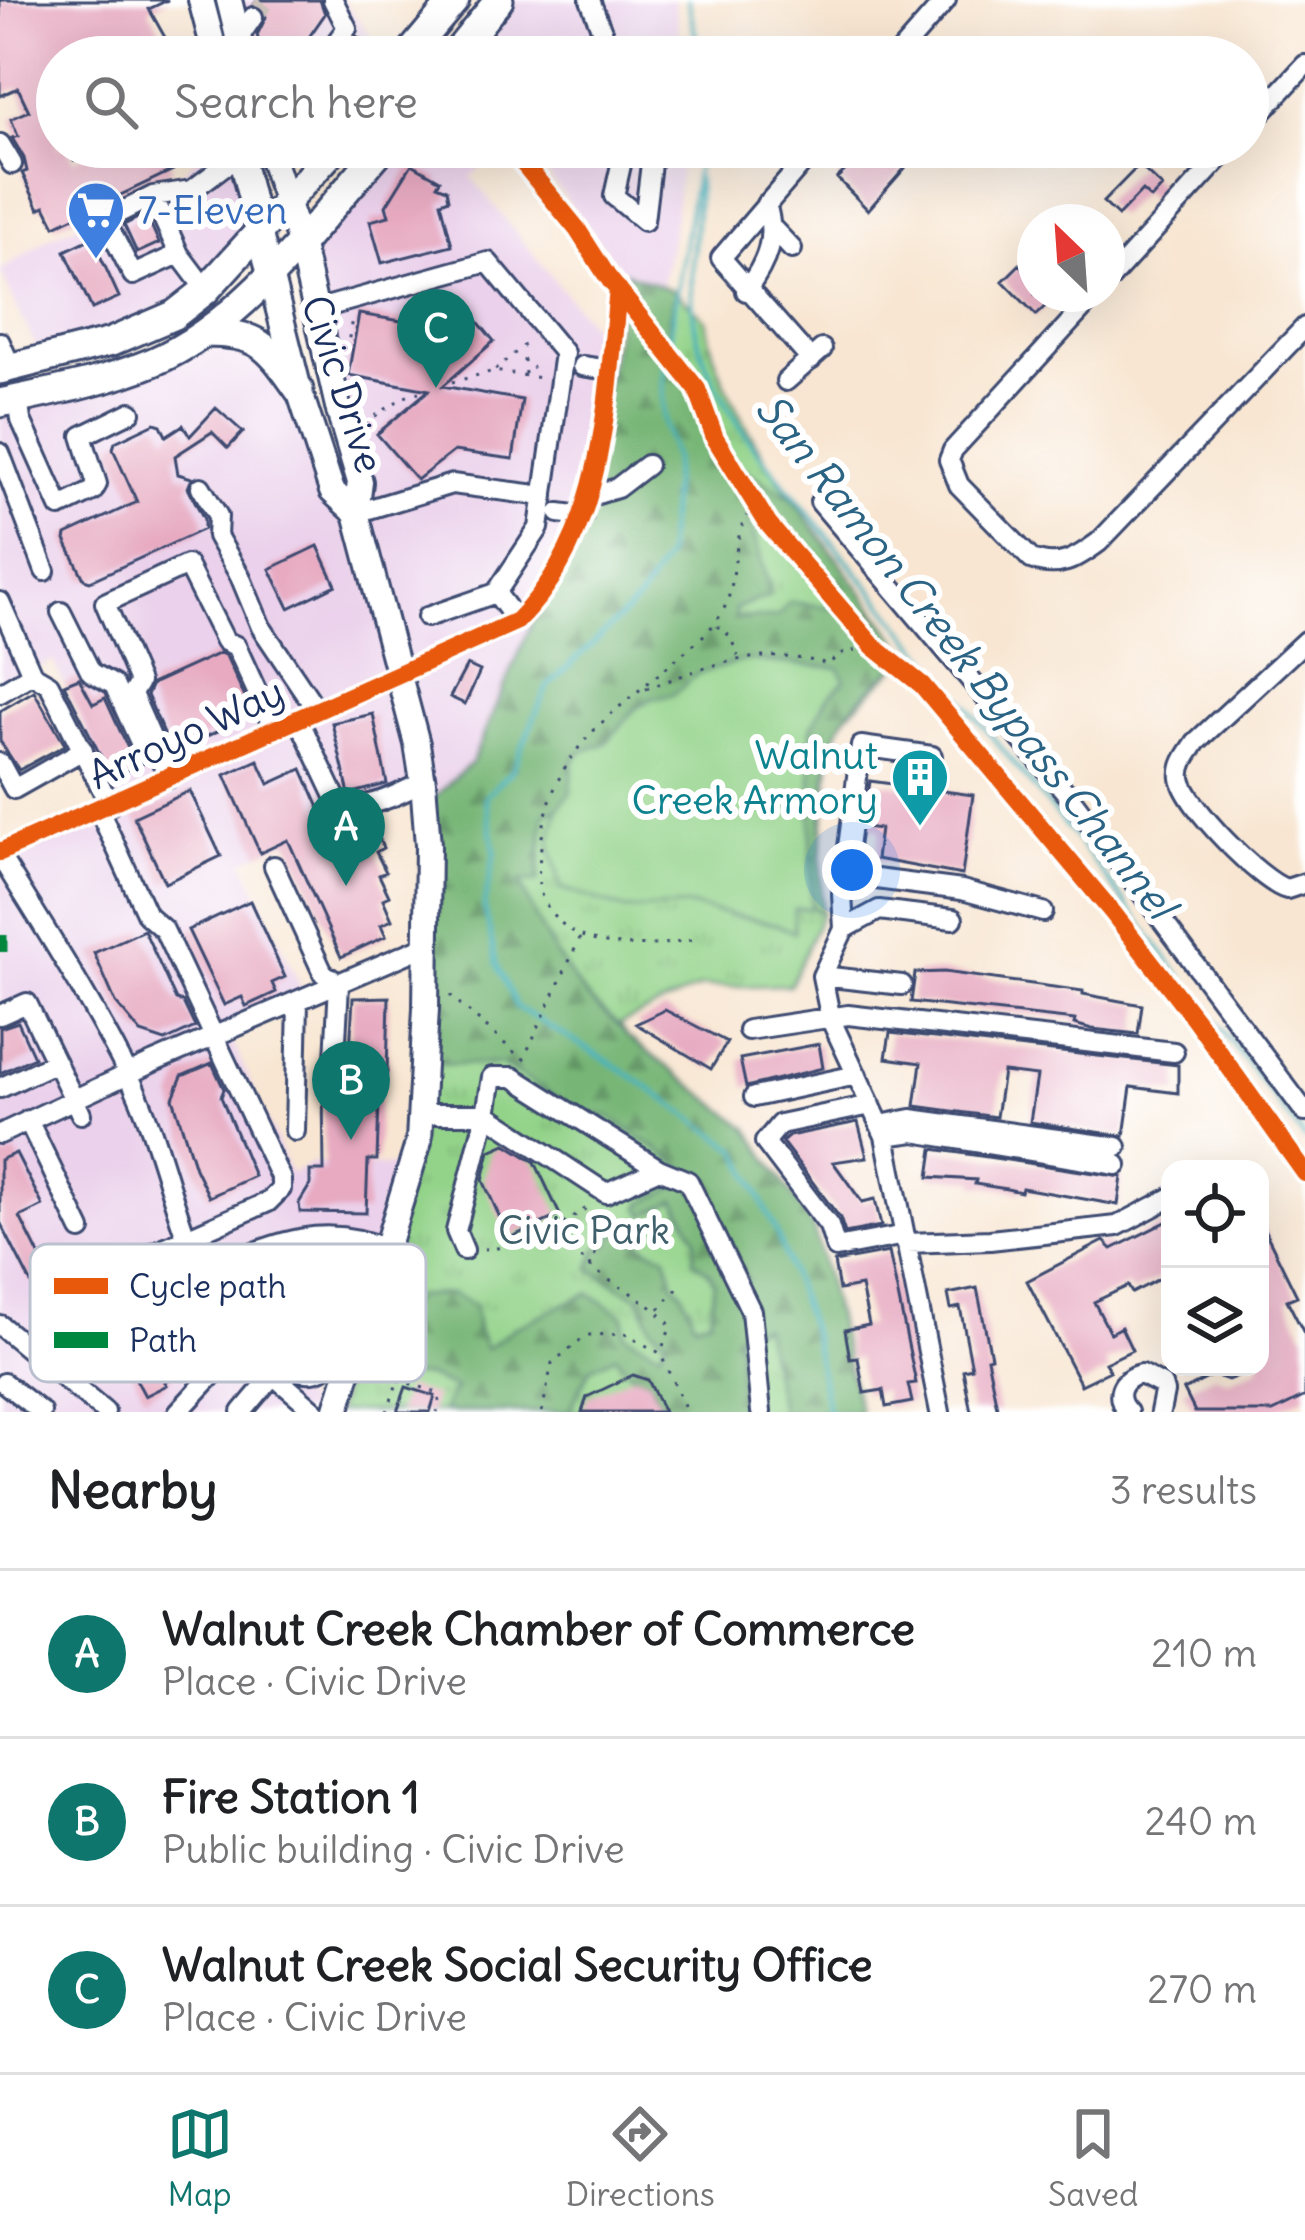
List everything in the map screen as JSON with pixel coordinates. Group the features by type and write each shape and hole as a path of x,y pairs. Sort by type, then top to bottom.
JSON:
{"highway":[{"path":"425,36 455,0"},
{"path":"470,36 499,0"},
{"path":"4,360 111,343 174,315 206,290 317,168"},
{"path":"9,401 153,362 205,333 271,272 364,168"},
{"path":"205,333 238,333 261,343 299,390"}],"main road":[{"path":"201,0 210,36"},
{"path":"229,0 237,36"},
{"name":"Civic Drive","path":"244,168 299,390 332,491 356,513"},
{"name":"Civic Drive","path":"274,168 299,242 360,482 356,513 423,782 428,845 422,1114 390,1244"},
{"name":"Civic Drive","path":"336,1412 346,1382"}],"street":[{"path":"333,0 348,36"},
{"path":"590,0 604,36"},
{"path":"914,36 946,0"},
{"path":"245,36 253,17"},
{"path":"341,36 344,32"},
{"path":"1269,104 1305,65"},
{"path":"0,144 12,164"},
{"path":"179,254 133,275 105,220 153,196 192,190 221,168"},
{"path":"620,168 614,196 644,221 650,168"},
{"path":"786,381 816,354 746,291 721,258 798,168"},
{"path":"1125,262 1211,168"},
{"path":"153,196 179,254 206,290"},
{"path":"766,204 774,230 792,249"},
{"path":"746,291 763,268 774,230"},
{"path":"315,310 488,262 564,353 539,528 496,593 427,617"},
{"path":"1080,312 948,466 959,485 1031,560 1045,564 1072,561 1099,542 1305,327"},
{"path":"496,593 517,621 545,593 585,507 606,422 611,360 582,366"},
{"path":"9,401 60,506 93,491 97,484 82,436 131,412"},
{"path":"0,454 45,571"},
{"path":"559,513 585,507 647,465"},
{"path":"356,513 452,484 544,496"},
{"path":"201,487 218,516 217,536 307,714 340,807 397,795 423,782"},
{"path":"820,502 1074,802 1305,1112"},
{"path":"163,781 132,694 139,682 105,603 187,565 225,641 236,646 274,729"},
{"path":"0,602 32,674 49,684 83,750 147,915 164,930 281,1179 280,1190 268,1202 178,1244"},
{"path":"61,612 92,672 114,685 163,781"},
{"name":"Arroyo Way","path":"0,854 517,621"},
{"path":"1305,641 1196,742 1183,763 1181,778 1196,806 1262,877 1287,890 1305,883"},
{"path":"0,692 32,674"},
{"path":"932,756 861,746 845,874 844,929 822,976 832,1020 883,1131 940,1412"},
{"path":"0,764 14,789 83,750"},
{"path":"0,854 129,1076 166,1166 187,1244"},
{"path":"274,866 323,973 339,984"},
{"path":"845,874 962,890 1043,912"},
{"path":"844,929 879,910 953,919"},
{"path":"0,1134 28,1120 78,1107 129,1076 425,946"},
{"path":"822,976 902,985"},
{"path":"335,1058 339,984"},
{"path":"295,1132 298,1002"},
{"path":"0,1015 27,1003 78,1107"},
{"path":"748,1030 848,1015 1174,1052"},
{"path":"0,1088 56,1062"},
{"path":"754,1097 857,1075"},
{"path":"464,1250 456,1231 492,1077 513,1077 659,1169 688,1181 751,1311 759,1411"},
{"path":"871,1105 780,1124 766,1142 829,1226 836,1248 906,1239 990,1240 1117,1226 1161,1203"},
{"path":"422,1114 486,1114 606,1193 659,1169"},
{"path":"883,1131 911,1119 1117,1156"},
{"path":"28,1120 81,1230"},
{"path":"281,1244 330,1234 375,1244"},
{"path":"0,1325 30,1350"},
{"path":"1128,1412 1120,1403 1121,1389 1126,1380 1141,1374 1162,1385 1160,1412"},
{"path":"69,1382 105,1412"},
{"path":"178,1412 208,1382"},
{"path":"242,1412 267,1382"},
{"path":"284,1382 316,1412"},
{"path":"2,1384 41,1412"}],"path":[{"path":"344,365 354,310"},
{"path":"494,371 544,329"},
{"path":"525,376 521,362 533,368"},
{"path":"452,382 494,371 560,381"},
{"path":"364,424 419,392"},
{"path":"742,484 768,524"},
{"path":"691,940 614,945 581,935 552,914 538,881 544,814 569,759 595,725 714,624 730,594 742,524 755,505"},
{"path":"714,624 730,636 738,658"},
{"path":"640,691 738,658 799,657 828,664 868,640 890,659"},
{"path":"450,995 523,1061 581,935"},
{"path":"464,1250 515,1247 561,1228 606,1193"},
{"path":"561,1228 573,1252 590,1269 658,1311 671,1326 660,1353"},
{"path":"590,1269 597,1249"},
{"path":"658,1311 678,1288"},
{"path":"542,1412 552,1363 587,1335 625,1334 660,1353 687,1412"},
{"path":"387,1412 398,1382"},
{"path":"401,1382 436,1392 437,1412"}],"shaded area":[{"path":"229,0 343,0 371,36 238,36"},
{"path":"499,0 674,0 680,36 474,36"},
{"path":"187,168 244,168 261,231 206,290 42,360 0,271 50,237"},
{"path":"365,168 481,168 471,177 612,351 581,528 545,593 472,762 425,806 424,792 304,844 299,836 243,861 306,998 229,1033 291,1174 311,1163 412,1167 389,1244 30,1244 30,1382 284,1382 316,1412 0,1412 0,852 99,810 107,780 53,660 0,693 0,403 205,333 273,355 332,491 356,512 300,242"},
{"path":"543,168 680,168 662,285 621,271"}],"green space":[{"name":"Civic Park","path":"621,271 675,291 706,320 734,404 759,449 909,655 845,717 832,744 820,863 822,913 790,985 701,987 620,1024 628,1037 748,1128 814,1230 860,1412 336,1412 345,1382 426,1382 426,1244 387,1244 419,1141 425,806 472,762 545,593 581,528 620,307"},
{"path":"621,271 675,291 666,349 697,389 727,460 791,497 909,655 857,702 835,738 823,814 822,913 811,908 811,728 826,699 697,674 673,695 651,699 636,709 606,743 581,752 573,762 572,792 558,808 544,814 538,881 520,882 549,942 587,997 628,1037 748,1128 814,1230 860,1412 781,1412 763,1326 737,1334 740,1405 734,1412 665,1411 648,1380 633,1375 615,1356 590,1368 569,1412 447,1412 443,1409 455,1388 426,1376 426,1295 452,1294 474,1305 486,1349 515,1327 589,1293 624,1316 625,1334 660,1352 666,1339 652,1327 639,1298 590,1269 597,1249 613,1235 627,1232 666,1256 694,1322 710,1319 714,1282 693,1261 696,1239 676,1200 645,1215 640,1208 697,1176 608,1116 583,1114 501,1064 424,1064 425,806 472,762 545,593 581,528 620,307","holes":["755,505 838,608 790,602 777,617 737,618 735,609 771,595 748,513"]},
{"path":"747,660 839,668 845,680 826,699 811,728 811,908 794,909 794,932 689,906 626,910 561,888 550,843 558,808 571,792 573,762 581,752 606,743 635,709 651,699 673,695 697,674"}],"building":[{"path":"0,0 168,0 149,9 164,36 36,36 36,168 173,170 55,226 45,206 39,209 22,173 27,171 24,158 12,138 18,136 11,119 29,111 18,88 0,96"},
{"path":"257,0 320,0 325,14 310,36 257,36 266,17 254,4"},
{"path":"410,168 440,180 437,185 447,189 449,199 441,202 452,245 382,263 370,221 389,216 386,206"},
{"path":"848,168 905,168 868,210 837,178"},
{"path":"1136,168 1162,187 1151,199 1142,191 1125,209 1125,204 1105,204"},
{"path":"146,214 159,243 137,253 124,225"},
{"path":"92,238 119,297 92,309 65,251"},
{"path":"1017,267 1017,295 1003,281"},
{"path":"455,294 494,341 443,386 522,400 513,459 454,451 417,480 377,434 429,390 348,375 359,314 419,324"},
{"path":"216,408 243,432 228,448 212,432 175,456 178,474 192,478 188,488 204,519 204,529 90,581 84,579 66,535 137,502 113,449 115,442 155,423 166,436 183,425 190,436"},
{"path":"318,546 336,585 289,608 270,569"},
{"path":"220,653 226,656 253,715 172,752 147,695 152,684"},
{"path":"467,665 480,671 465,704 450,697"},
{"path":"79,678 93,704 105,698 132,757 142,764 112,778 64,684"},
{"path":"34,691 65,745 19,770 0,741 0,711"},
{"path":"373,714 387,784 349,794 332,723"},
{"path":"258,760 269,784 302,769 335,844 373,826 383,848 376,852 386,872 379,875 389,896 383,899 392,920 381,925 386,936 341,957 288,840 260,853 225,775"},
{"name":"Walnut Creek Armory","path":"870,781 973,795 962,875 876,859 880,829 864,827"},
{"path":"190,791 221,856 165,883 134,817"},
{"path":"250,901 285,977 272,983 276,992 246,1006 242,997 224,1005 188,930"},
{"path":"144,930 176,1000 183,1002 195,1027 165,1041 141,1033 116,1003 94,953"},
{"path":"944,972 1083,991 1142,1005 1138,1034 1092,1029 1074,1024 1075,1020 911,1002 915,973"},
{"path":"389,997 387,1073 380,1073 377,1160 368,1160 366,1213 300,1212 310,1171 324,1171 323,1086 348,1087 353,998"},
{"path":"665,1010 727,1042 711,1069 636,1024"},
{"path":"18,1022 34,1057 0,1073 0,1028"},
{"path":"890,1033 1178,1065 1178,1093 1131,1087 1124,1136 1030,1122 1037,1076 1003,1072 996,1117 915,1106 921,1063 886,1058"},
{"path":"819,1044 823,1068 746,1087 740,1059"},
{"path":"212,1063 254,1176 209,1197 173,1098 182,1076"},
{"path":"858,1122 867,1157 833,1162 862,1202 875,1199 881,1226 845,1233 840,1218 782,1142 789,1136"},
{"path":"506,1144 535,1162 560,1215 509,1238 483,1180 490,1151"},
{"path":"933,1149 1122,1177 1118,1205 975,1184 976,1180 929,1177"},
{"path":"16,1153 43,1206 20,1217 34,1244 30,1281 0,1222 0,1160"},
{"path":"1161,1224 1161,1278 1132,1293 1128,1286 1094,1302 1110,1333 1121,1327 1132,1350 1105,1363 1110,1371 1081,1385 1027,1281 1104,1241 1112,1249"},
{"path":"1269,1239 1297,1296 1287,1300 1305,1335 1305,1396 1273,1412 1195,1412 1184,1390 1212,1376 1228,1380 1269,1376"},
{"path":"889,1252 916,1383 908,1384 912,1402 886,1407 883,1390 864,1393 858,1358 850,1359 845,1330 869,1325 861,1286 839,1290 834,1262"},
{"path":"977,1288 998,1412 971,1412 963,1370 972,1368 960,1307 951,1309 948,1294"},
{"path":"633,1375 648,1380 664,1412 582,1412 587,1397"},
{"path":"137,1382 167,1385 145,1396"},
{"path":"406,1387 435,1396 430,1412 397,1412"}],"waterway":[{"path":"688,0 696,36"},
{"path":"697,168 663,381 664,420 674,459 666,557 638,601 547,687 513,769 485,797 495,852 484,905 496,962 516,1007 623,1070 738,1150 776,1231 813,1337 828,1412"},
{"name":"San Ramon Creek Bypass Channel","path":"698,179 692,280 696,331 714,381 741,428 1077,840 1305,1139"}],"tunnel":[{"path":"253,17 267,0"}],"marked path":[{"path":"0,935 0,952"}],"cycle path":[{"path":"527,168 697,389 715,438 768,524 873,646 922,685 1113,913 1305,1173"},
{"path":"0,852 517,621 546,587 568,549 596,466 618,289 611,282"}],"place":[{"name":"7-Eleven","path":"96,261"},
{"name":"Walnut Creek Social Security Office","path":"436,388"},
{"name":"Walnut Creek Armory","path":"920,828"},
{"name":"Walnut Creek Chamber of Commerce","path":"346,886"},
{"name":"Fire Station 1","path":"351,1140"}]}
